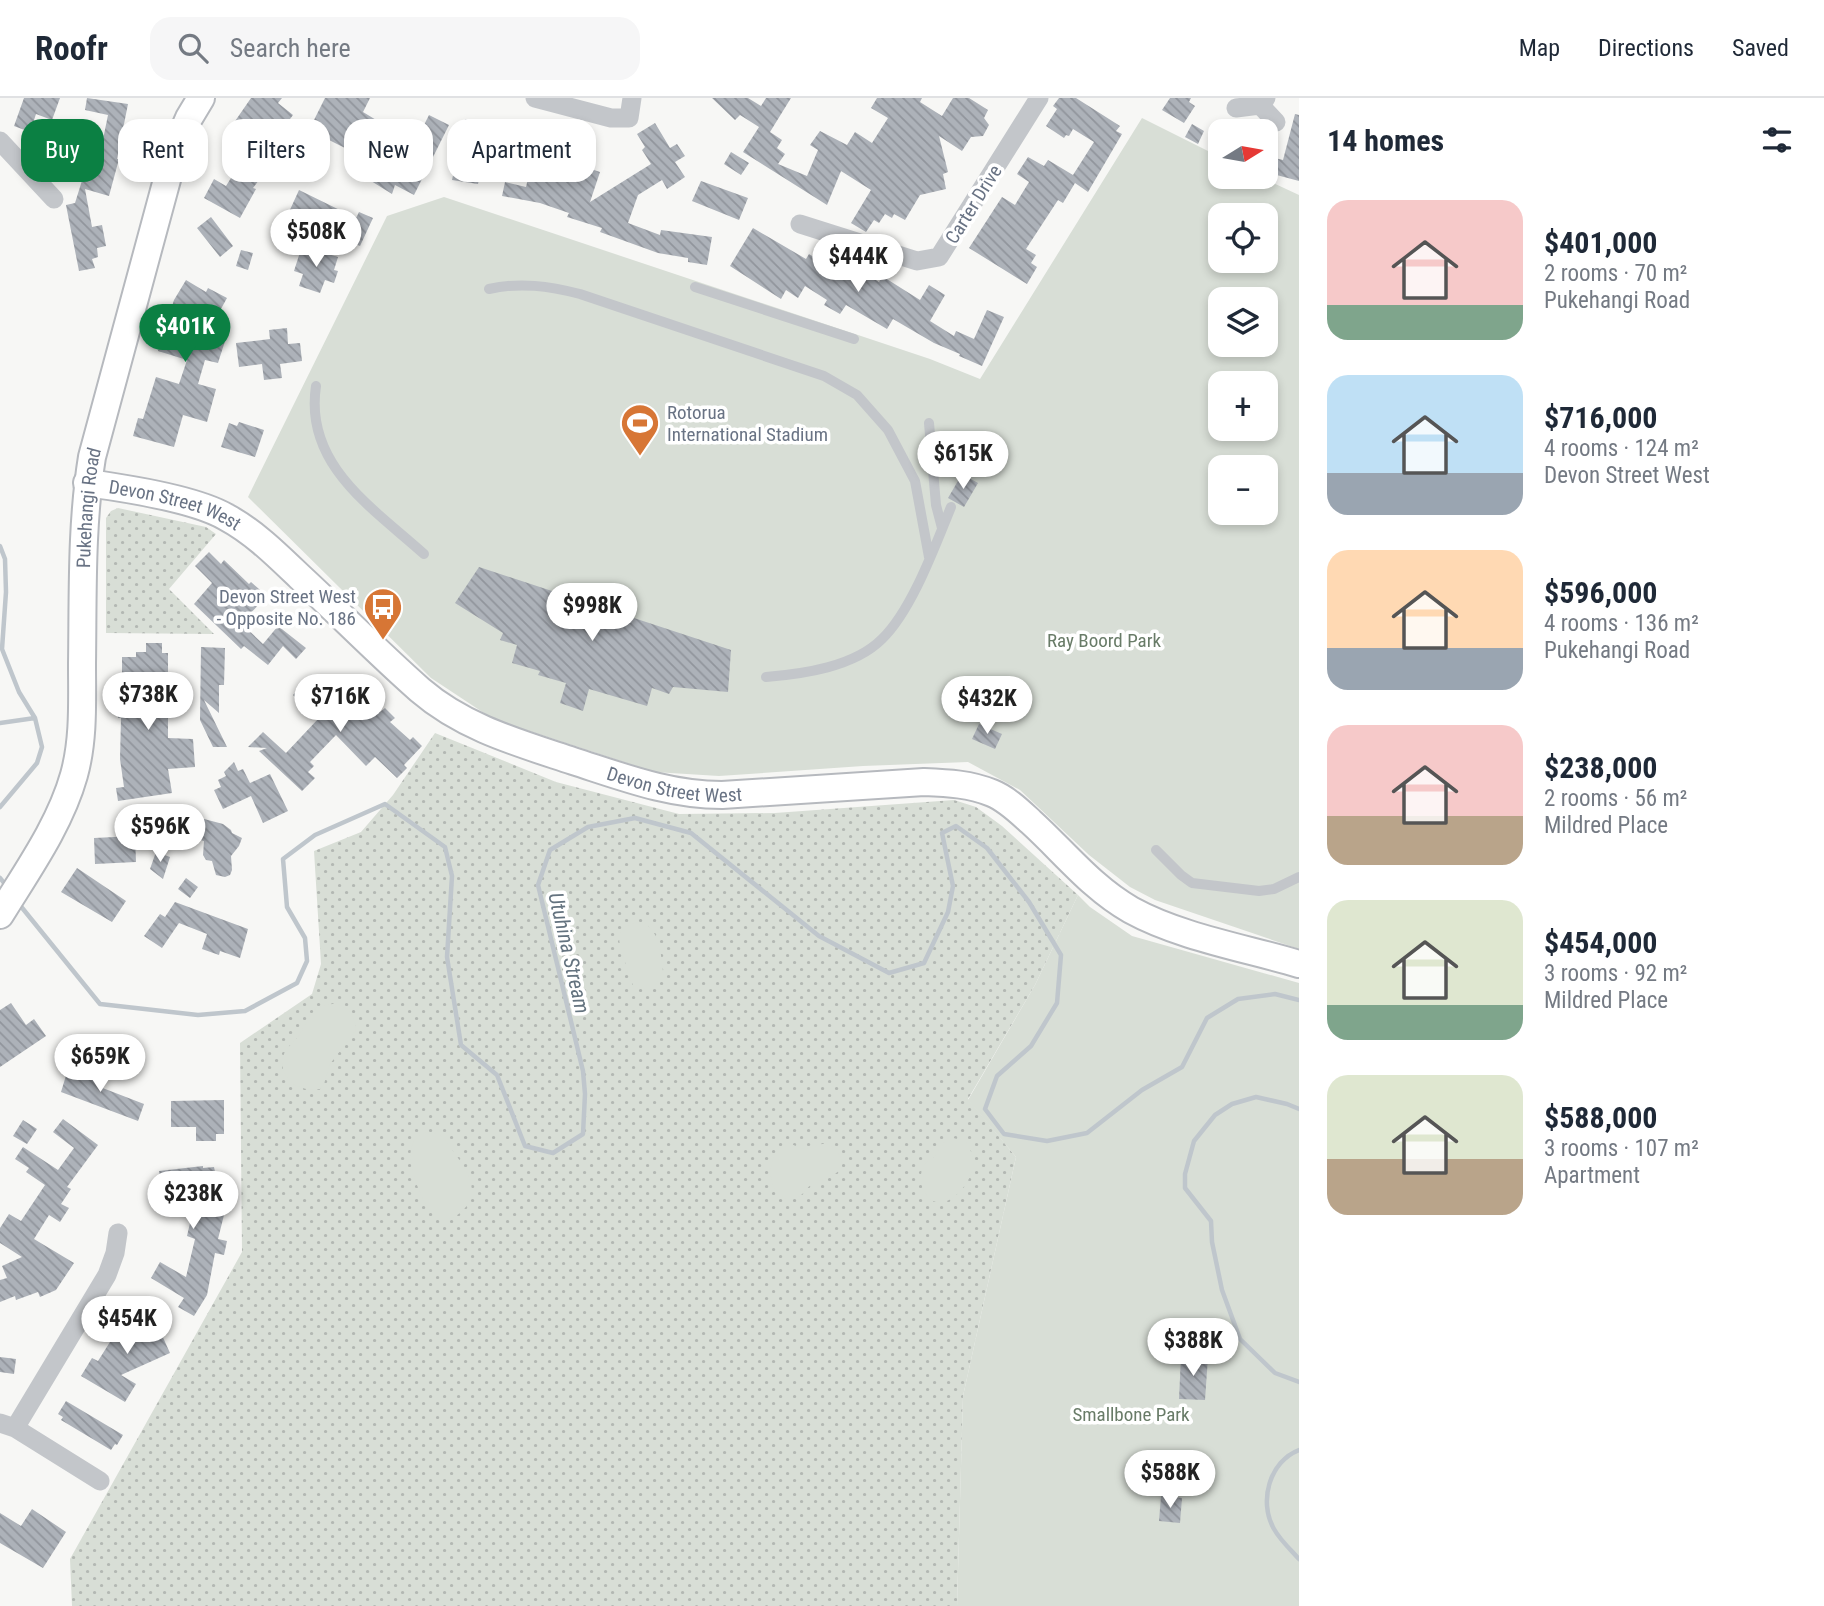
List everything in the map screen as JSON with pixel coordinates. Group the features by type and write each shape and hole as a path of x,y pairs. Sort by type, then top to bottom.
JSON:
{"main road":[{"name":"Pukehangi Road","path":"1,913 59,814 75,773 82,726 87,483 97,433 175,150 201,98"},
{"name":"Devon Street West","path":"87,483 204,507 226,517 264,543 423,692 468,722 494,734 651,787 693,795 924,782 972,786 995,794 1019,811 1096,886 1138,913 1174,928 1299,964"}],"street":[{"path":"541,98 611,118 629,118 632,98"},
{"name":"Carter Drive","path":"800,224 917,261 939,257 1039,98"},
{"path":"1236,108 1263,102 1274,119"},
{"path":"0,141 54,199"},
{"path":"100,1481 8,1425 107,1275 115,1253 118,1233"}],"lane":[{"path":"489,289 523,285 555,287 824,376 857,395 888,430 915,481 929,556"},
{"path":"695,287 854,340"},
{"path":"316,386 314,413 316,429 324,450 359,498 424,554"},
{"path":"929,423 936,505 942,528"},
{"path":"766,677 797,675 827,667 851,659 881,640 903,611 951,507"},
{"path":"1156,850 1192,883 1259,891 1275,888 1299,877"}],"green space":[{"name":"Ray Boord Park","path":"1142,118 1208,151 1208,189 1278,189 1278,185 1299,195 1299,949 1155,900 1130,887 1089,855 1020,790 968,762 719,776 654,772 493,719 431,678 248,497 387,216 444,197 930,359 980,379"},
{"path":"118,508 206,527 216,534 169,589 214,634 106,633 106,518 111,511"},
{"path":"435,733 556,782 679,814 775,813 954,800 976,807 1002,826 1078,895 1035,985 968,1099 1016,1157 963,1396 957,1606 72,1606 70,1559 242,1252 240,1043 312,994 321,964 314,851 361,832 393,795"},
{"name":"Smallbone Park","path":"1078,895 1090,907 1132,936 1299,983 1299,1606 957,1606 963,1396 1016,1157 968,1100 1035,985"},
{"path":"643,922 656,937 663,971 655,986 643,989 635,988 631,981 619,940 626,926"},
{"path":"336,1003 350,1013 356,1030 330,1064 320,1089 304,1089 286,1077 282,1063 284,1054 316,1008"},
{"path":"429,1132 446,1140 471,1183 471,1198 467,1205 461,1212 445,1219 428,1207 414,1177 411,1161 415,1140"},
{"path":"949,1137 965,1141 969,1147 973,1160 972,1172 954,1197 936,1202 924,1192 922,1170 925,1163 935,1156"},
{"path":"786,1142 804,1149 822,1144 831,1146 840,1157 842,1167 835,1174 812,1184 800,1196 789,1200 775,1189 771,1173 775,1156"}],"building":[{"path":"24,98 60,98 52,119 36,114 34,119 21,119 21,129 14,126"},
{"path":"87,98 128,104 125,119 118,119 118,163 109,196 85,189 92,227 102,225 106,246 97,248 98,257 92,259 95,268 79,271 66,205 75,203 82,182 104,182 104,134 108,115 85,110"},
{"path":"251,98 282,98 278,103 293,115 290,119 236,119"},
{"path":"325,98 370,98 363,112 375,119 344,119 344,148 330,140 330,119 314,119"},
{"path":"712,98 748,98 761,106 766,98 791,98 770,132 782,140 777,148 785,154 778,164 807,176 818,150 810,145 820,131 847,145 855,132 872,143 888,118 871,108 877,98 922,98 920,102 942,116 953,98 969,98 988,110 984,118 989,125 983,136 971,137 962,151 939,136 948,172 943,174 946,189 920,195 905,220 894,214 892,218 885,214 879,223 874,220 866,232 851,223 871,190 841,171 827,205 743,152 759,127 740,115 735,120"},
{"path":"1059,98 1076,98 1120,126 1116,131 1122,134 1088,192 1075,183 1063,203 1058,200 1026,249 1036,255 1031,263 1037,267 1027,284 969,248 1002,197 1015,205 1029,182 1017,174 1028,157 1044,166 1048,160 1073,175 1094,142 1073,129 1069,136 1064,138 1046,126 1057,109 1053,106"},
{"path":"1170,98 1191,98 1189,102 1195,106 1184,123 1162,110"},
{"path":"1295,114 1299,115 1299,181 1278,175 1278,159 1283,160"},
{"path":"429,115 447,124 433,157 433,119 427,119"},
{"path":"655,123 670,148 677,144 685,156 675,162 685,177 667,189 662,180 638,195 628,223 660,235 661,230 712,237 707,265 688,262 688,258 658,253 600,232 602,228 567,217 569,213 540,203 502,196 505,182 526,187 527,182 596,182 596,171 600,172 590,202 651,164 642,150 645,147 637,134"},
{"path":"1192,124 1204,131 1198,144 1185,137"},
{"path":"731,152 749,163 741,175 724,164"},
{"path":"214,179 226,186 228,182 257,182 240,218 204,198"},
{"path":"701,181 748,198 739,220 692,201"},
{"path":"373,182 420,182 414,195 395,185 392,194"},
{"path":"299,190 356,218 359,212 373,218 360,246 289,212"},
{"path":"211,217 233,246 220,257 197,228"},
{"path":"753,228 806,259 809,254 833,269 841,258 879,282 882,276 920,300 929,285 945,295 930,321 954,336 956,331 974,339 987,310 1004,317 982,366 893,319 887,329 846,305 840,314 824,305 827,300 805,286 798,298 786,290 781,299 730,266"},
{"path":"302,246 338,257 334,270 338,271 334,283 325,280 320,293 299,286 303,274 294,271"},
{"path":"241,250 253,253 248,270 236,266"},
{"path":"186,280 206,292 208,288 227,298 216,318 227,322 221,337 226,338 218,363 205,360 198,384 216,389 207,422 183,415 174,447 133,436 138,418 143,419 156,377 179,384 187,360 158,351 174,300"},
{"path":"287,328 288,344 300,343 302,361 280,364 282,378 264,380 262,364 239,367 236,343 270,339 269,330"},
{"path":"239,422 264,430 255,457 221,447 229,423 237,426"},
{"path":"962,474 978,483 964,507 948,498"},
{"path":"209,552 221,564 224,560 249,584 251,582 267,596 241,623 263,644 278,626 306,648 296,659 283,646 268,665 244,646 241,649 194,604 212,583 195,566"},
{"path":"479,567 731,650 728,692 673,687 669,694 652,688 647,706 589,689 583,711 560,703 566,683 538,675 540,671 512,663 517,645 500,640 503,633 455,603"},
{"path":"146,643 162,643 162,653 168,653 168,673 156,673 156,705 168,705 168,738 193,739 195,767 168,769 172,793 118,801 116,788 124,787 118,700 134,700 134,673 122,673 122,657 136,657 136,652 146,652"},
{"path":"201,647 225,648 224,685 219,685 219,713 204,700 227,747 213,747 200,720"},
{"path":"332,675 362,704 367,699 380,712 385,708 395,718 390,722 410,740 413,737 422,746 404,765 407,768 397,778 375,757 366,766 336,735 310,762 314,766 308,772 315,778 302,791 259,751 267,748 248,747 263,732 286,753 318,719 293,695 305,682 315,692"},
{"path":"979,724 1002,734 995,749 972,739"},
{"path":"234,762 238,771 243,769 250,783 270,774 288,811 263,823 251,796 223,809 214,790 221,787 218,780 226,776 224,772"},
{"path":"153,804 167,812 161,823 147,815"},
{"path":"189,815 223,824 242,838 231,856 230,875 216,875 212,861 206,860 203,855 204,841 183,835"},
{"path":"135,836 136,862 95,864 94,838"},
{"path":"156,852 170,857 163,879 150,869"},
{"path":"77,868 126,901 112,922 61,892"},
{"path":"186,878 198,887 190,898 178,889"},
{"path":"175,902 248,929 240,958 220,951 219,955 202,949 207,934 179,923 162,948 144,936 160,914 165,917"},
{"path":"11,1003 26,1025 34,1019 46,1036 0,1067 0,1010"},
{"path":"92,1068 105,1073 100,1087 144,1104 138,1121 61,1092 68,1069 89,1077"},
{"path":"224,1100 224,1134 216,1134 216,1141 196,1141 196,1127 171,1127 171,1101"},
{"path":"63,1119 98,1145 67,1187 71,1189 61,1204 69,1208 60,1222 49,1215 34,1239 74,1263 56,1290 40,1297 38,1292 16,1300 15,1296 0,1302 0,1280 7,1278 2,1266 22,1257 0,1243 0,1228 9,1214 21,1221 45,1185 26,1172 29,1168 15,1159 23,1147 58,1170 74,1148 53,1132"},
{"path":"23,1120 37,1129 27,1144 13,1136"},
{"path":"214,1167 224,1215 218,1239 227,1241 224,1255 215,1253 207,1295 194,1316 178,1307 184,1298 151,1278 160,1262 186,1277 195,1239 187,1236 194,1206 160,1212 157,1195 163,1194 159,1171"},
{"path":"141,1311 143,1315 151,1311 170,1353 121,1375 136,1384 125,1402 81,1376 92,1358 98,1361 115,1334 133,1327 128,1317"},
{"path":"1181,1356 1208,1357 1205,1400 1179,1399"},
{"path":"0,1357 16,1359 14,1374 0,1372"},
{"path":"66,1401 123,1435 117,1445 111,1450 61,1420 63,1417 58,1414"},
{"path":"1161,1496 1182,1498 1180,1523 1159,1521"},
{"path":"32,1509 66,1532 43,1568 0,1543 0,1513 21,1526"}],"waterway":[{"name":"Utuhina Stream","path":"0,546 5,559 6,592 2,649 19,692 35,718 42,747 37,763 0,807"},
{"path":"0,723 35,718"},
{"name":"Utuhina Stream","path":"19,904 100,1004 198,1015 245,1011 297,983 307,961 305,938 287,907 283,859 315,835 385,804 445,847 452,876 447,957 461,1045 497,1075 525,1146 553,1153 583,1134 585,1094 583,1071 538,885 550,850 588,827 635,818 691,833 819,936 889,973 924,963 948,912 953,886 942,833 956,826 987,848 1029,902 1061,955 1057,1003 1031,1046 997,1076 985,1109 1004,1134 1047,1141 1087,1133 1142,1090 1182,1067 1207,1018 1238,999 1275,994 1299,1000"},
{"name":"Utuhina Stream","path":"0,878 8,888"},
{"name":"Utuhina Stream","path":"1299,1109 1256,1097 1232,1104 1215,1115 1194,1141 1185,1174 1185,1188 1211,1221 1212,1242 1222,1290 1240,1339 1275,1373 1299,1382"},
{"name":"Utuhina Stream","path":"1299,1450 1289,1455 1274,1472 1267,1495 1269,1518 1276,1533 1299,1559"}],"place":[{"name":"Rotorua International Stadium","path":"640,457"},
{"name":"Devon Street West - Opposite No. 186","path":"383,641"}]}
